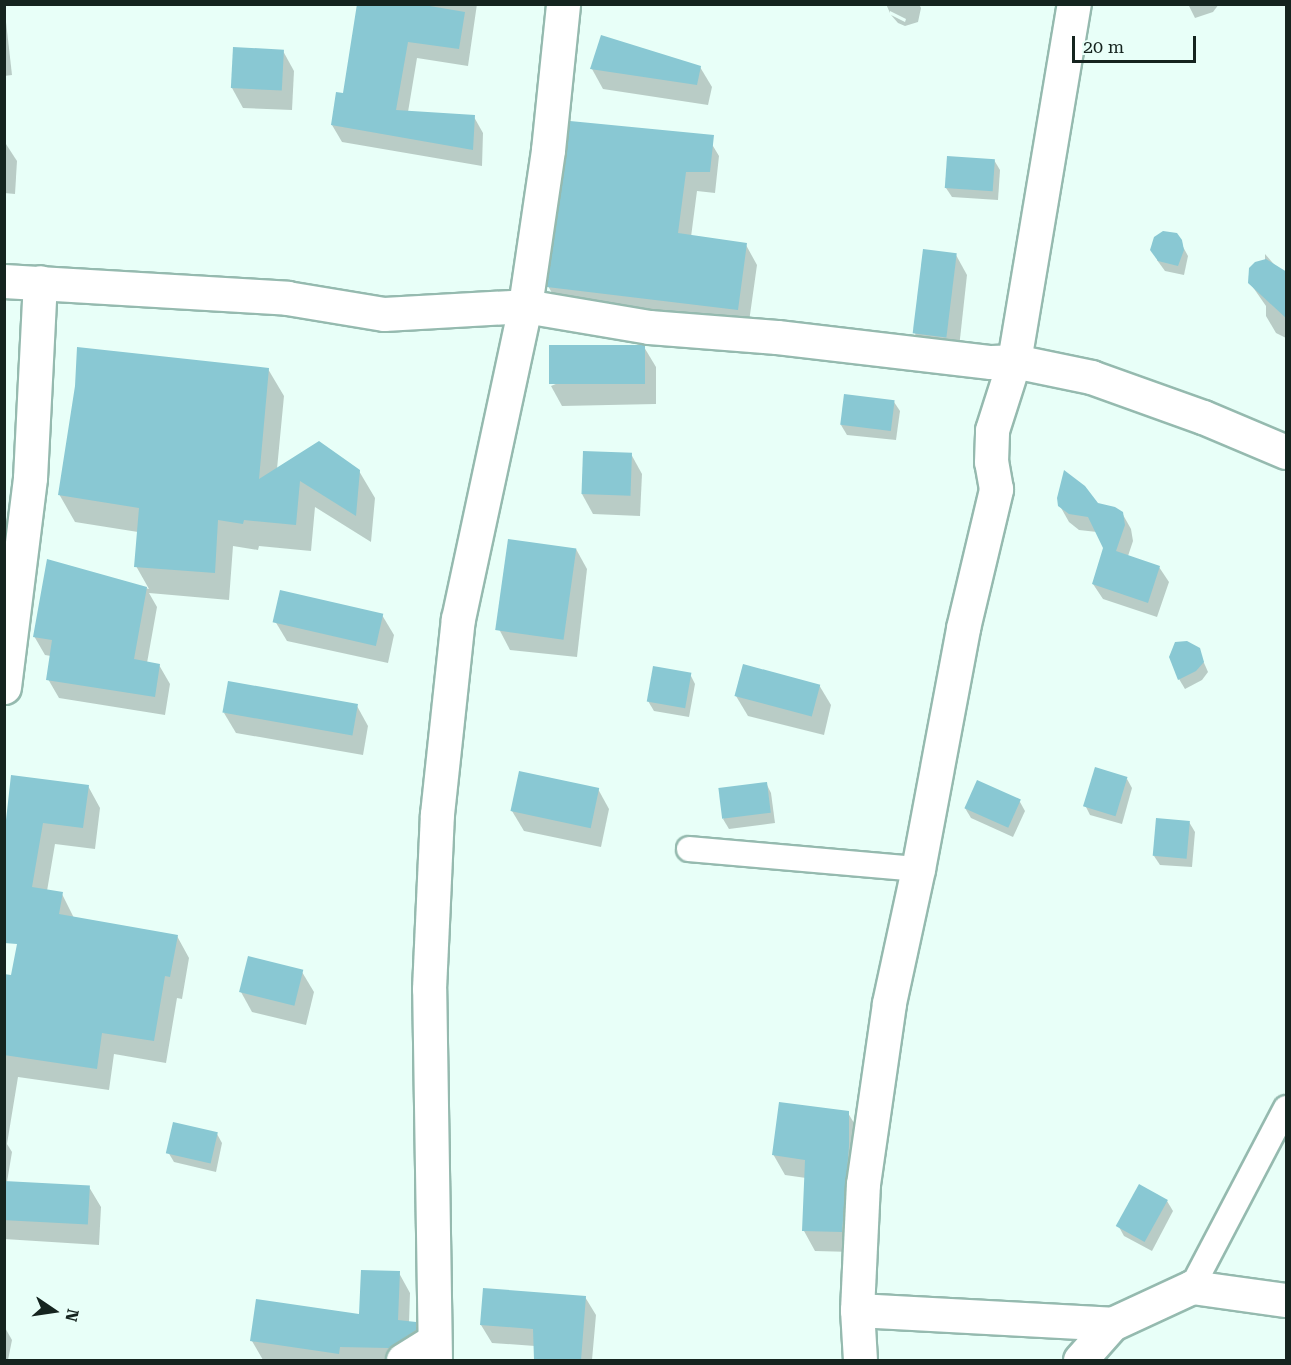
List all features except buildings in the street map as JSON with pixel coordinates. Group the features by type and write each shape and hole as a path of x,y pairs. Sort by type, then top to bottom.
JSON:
{"street":[{"path":"403,1360 435,1351 429,989 437,814 458,619 525,306 548,150 563,4"},
{"path":"860,1360 857,1310 863,1184 889,1003 918,869 963,628 996,489 991,462 992,430 1014,362 1074,4"},
{"path":"4,281 286,298 384,314 525,306 649,327 777,337 991,362 1014,362 1091,377 1203,417 1287,452"},
{"path":"4,687 30,478 40,282"},
{"path":"1080,1360 1112,1324 1192,1287 1287,1300"},
{"path":"857,1310 1112,1324"}],"lane":[{"path":"689,849 918,869"},
{"path":"1192,1287 1287,1108"}]}
